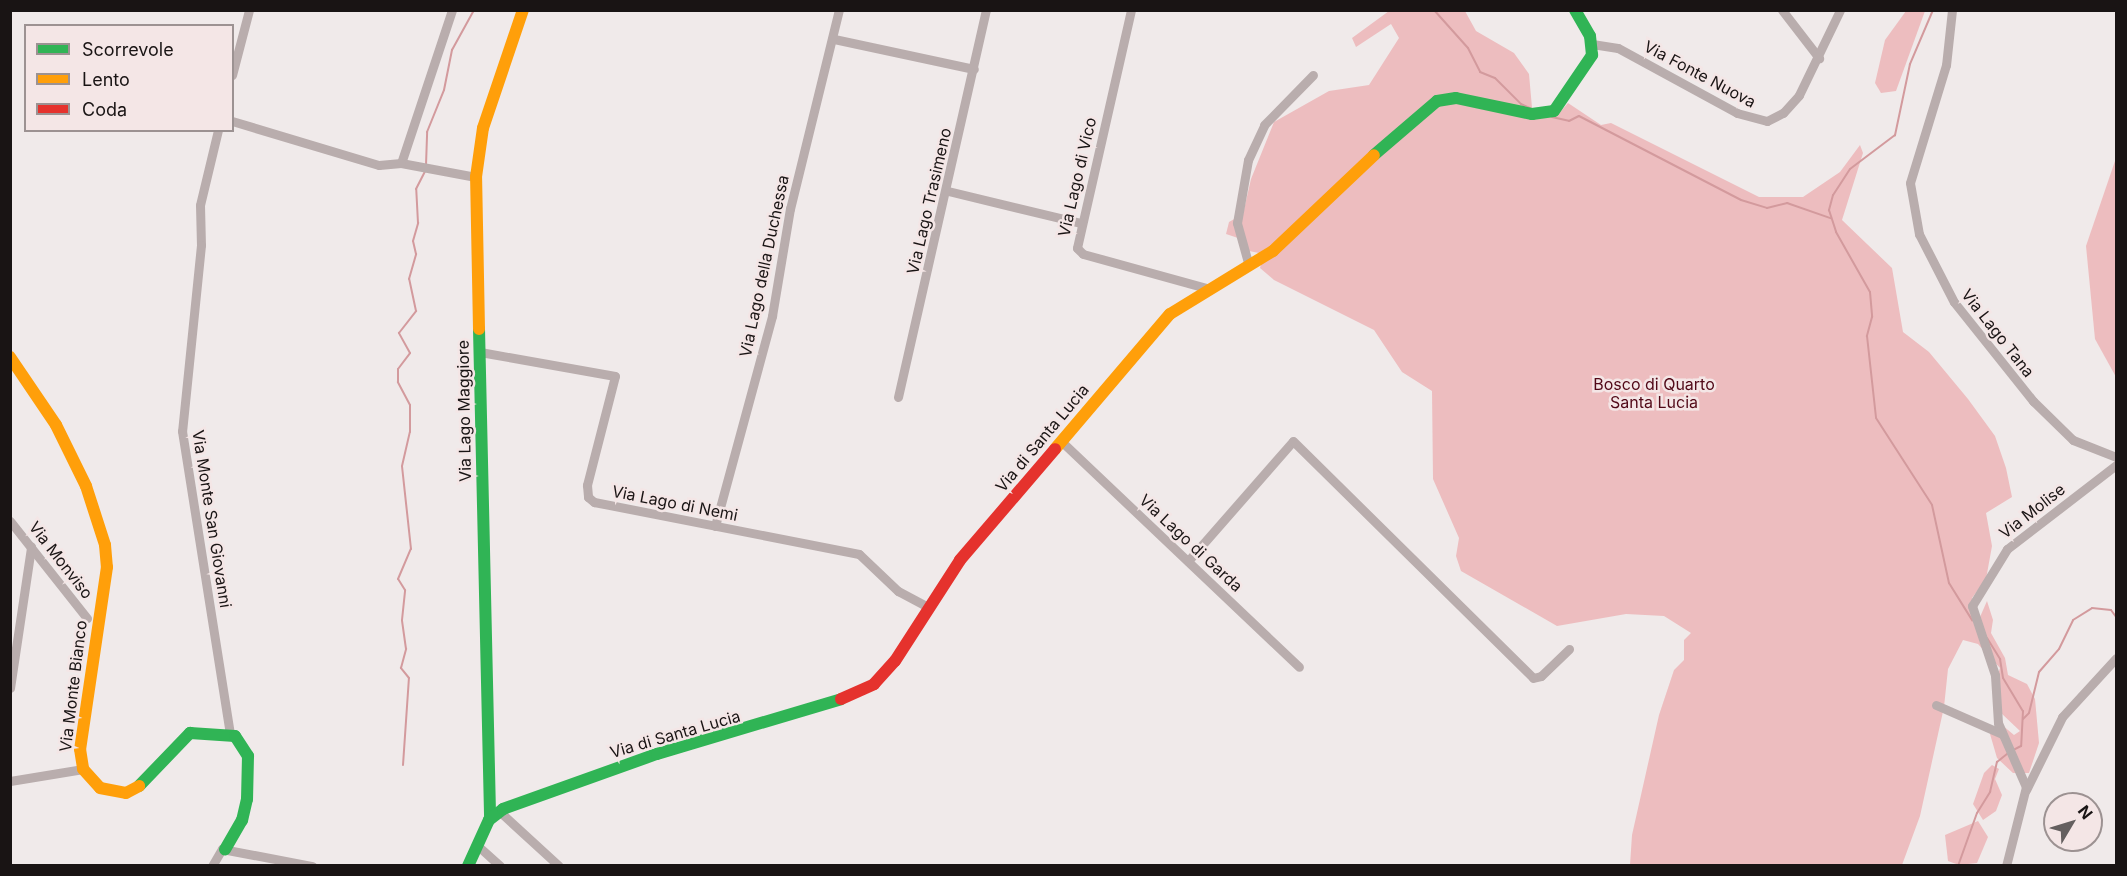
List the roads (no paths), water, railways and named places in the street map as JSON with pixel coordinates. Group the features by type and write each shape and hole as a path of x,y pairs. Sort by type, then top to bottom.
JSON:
{"street":[{"path":"234,67 249,10"},
{"path":"401,163 452,10"},
{"name":"Via Lago Maggiore","path":"495,815 476,177 480,137 523,10"},
{"name":"Via Lago della Duchessa","path":"715,526 772,316 790,209 834,39 839,10"},
{"name":"Via Lago Trasimeno","path":"898,397 948,191 986,10"},
{"name":"Via Lago di Vico","path":"1131,10 1077,244 1083,254 1210,289"},
{"path":"1575,10 1592,44"},
{"path":"1782,10 1819,58"},
{"name":"Via Fonte Nuova","path":"1592,44 1618,48 1728,109 1761,121 1779,117 1790,106 1819,58 1840,10"},
{"name":"Via Lago Tana","path":"1952,10 1946,65 1910,183 1919,234 1954,302 2033,401 2073,440 2116,457"},
{"path":"834,39 974,69"},
{"name":"Via di Santa Lucia","path":"495,815 636,760 750,729 864,691 895,661 928,607 969,550 1170,314 1273,250 1415,116 1437,101 1456,98 1547,114 1563,102 1587,68 1592,44"},
{"path":"1249,266 1240,244 1237,223 1248,160 1264,124 1313,75"},
{"path":"234,122 381,165 401,163 476,177"},
{"name":"Via Monte San Giovanni","path":"218,132 200,205 201,245 182,431 230,734"},
{"path":"948,191 1080,223"},
{"name":"Via Lago di Nemi","path":"480,352 615,376 587,484 588,497 598,504 859,554 898,591 928,607"},
{"name":"Via Monte Bianco","path":"10,357 56,425 86,486 105,545 106,573 80,749 83,769 107,791 132,791 152,777 190,733 230,734"},
{"name":"Via Lago di Garda","path":"1061,441 1299,668"},
{"path":"1188,561 1293,441 1533,678 1541,676 1569,649"},
{"name":"Via Molise","path":"2026,791 2002,734 1996,713 1995,675 1972,606 2007,549 2116,465"},
{"name":"Via Monviso","path":"10,521 87,618"},
{"path":"10,688 31,547"},
{"path":"2006,866 2026,791 2062,717 2116,657"},
{"path":"1936,705 2002,734"},
{"path":"225,849 244,815 248,785 246,749 230,734"},
{"path":"10,781 83,769"},
{"path":"468,866 495,815 559,866"},
{"path":"478,846 500,866"},
{"path":"212,866 218,851 225,849 248,857 312,866"}],"waterway":[{"path":"426,165 427,132 444,90 452,50 474,10"},
{"path":"1434,10 1468,48 1480,72 1495,78 1521,104 1530,108"},
{"path":"1933,10 1910,64 1895,135 1850,169 1833,195 1829,210 1836,232 1870,292 1872,317 1867,336 1876,418 1932,505 1949,583 1972,620"},
{"path":"1552,117 1569,121 1579,116 1741,200 1767,208 1787,203 1830,218"},
{"path":"403,765 409,678 401,668 406,649 402,620 405,590 398,579 411,549 402,466 410,432 410,405 398,382 398,369 410,353 399,333 416,311 409,279 416,254 413,241 418,223 416,189 425,171"},
{"path":"2023,719 2029,713 2039,672 2059,649 2073,620 2092,608 2111,610 2116,617"},
{"path":"1987,638 2000,659 2003,678 2023,711 2021,746 2013,750"},
{"path":"1958,866 1977,813 1990,792 1997,762 2008,753"}],"park label":[{"name":"Bosco di Quarto Santa Lucia","path":"1654,393"}]}
